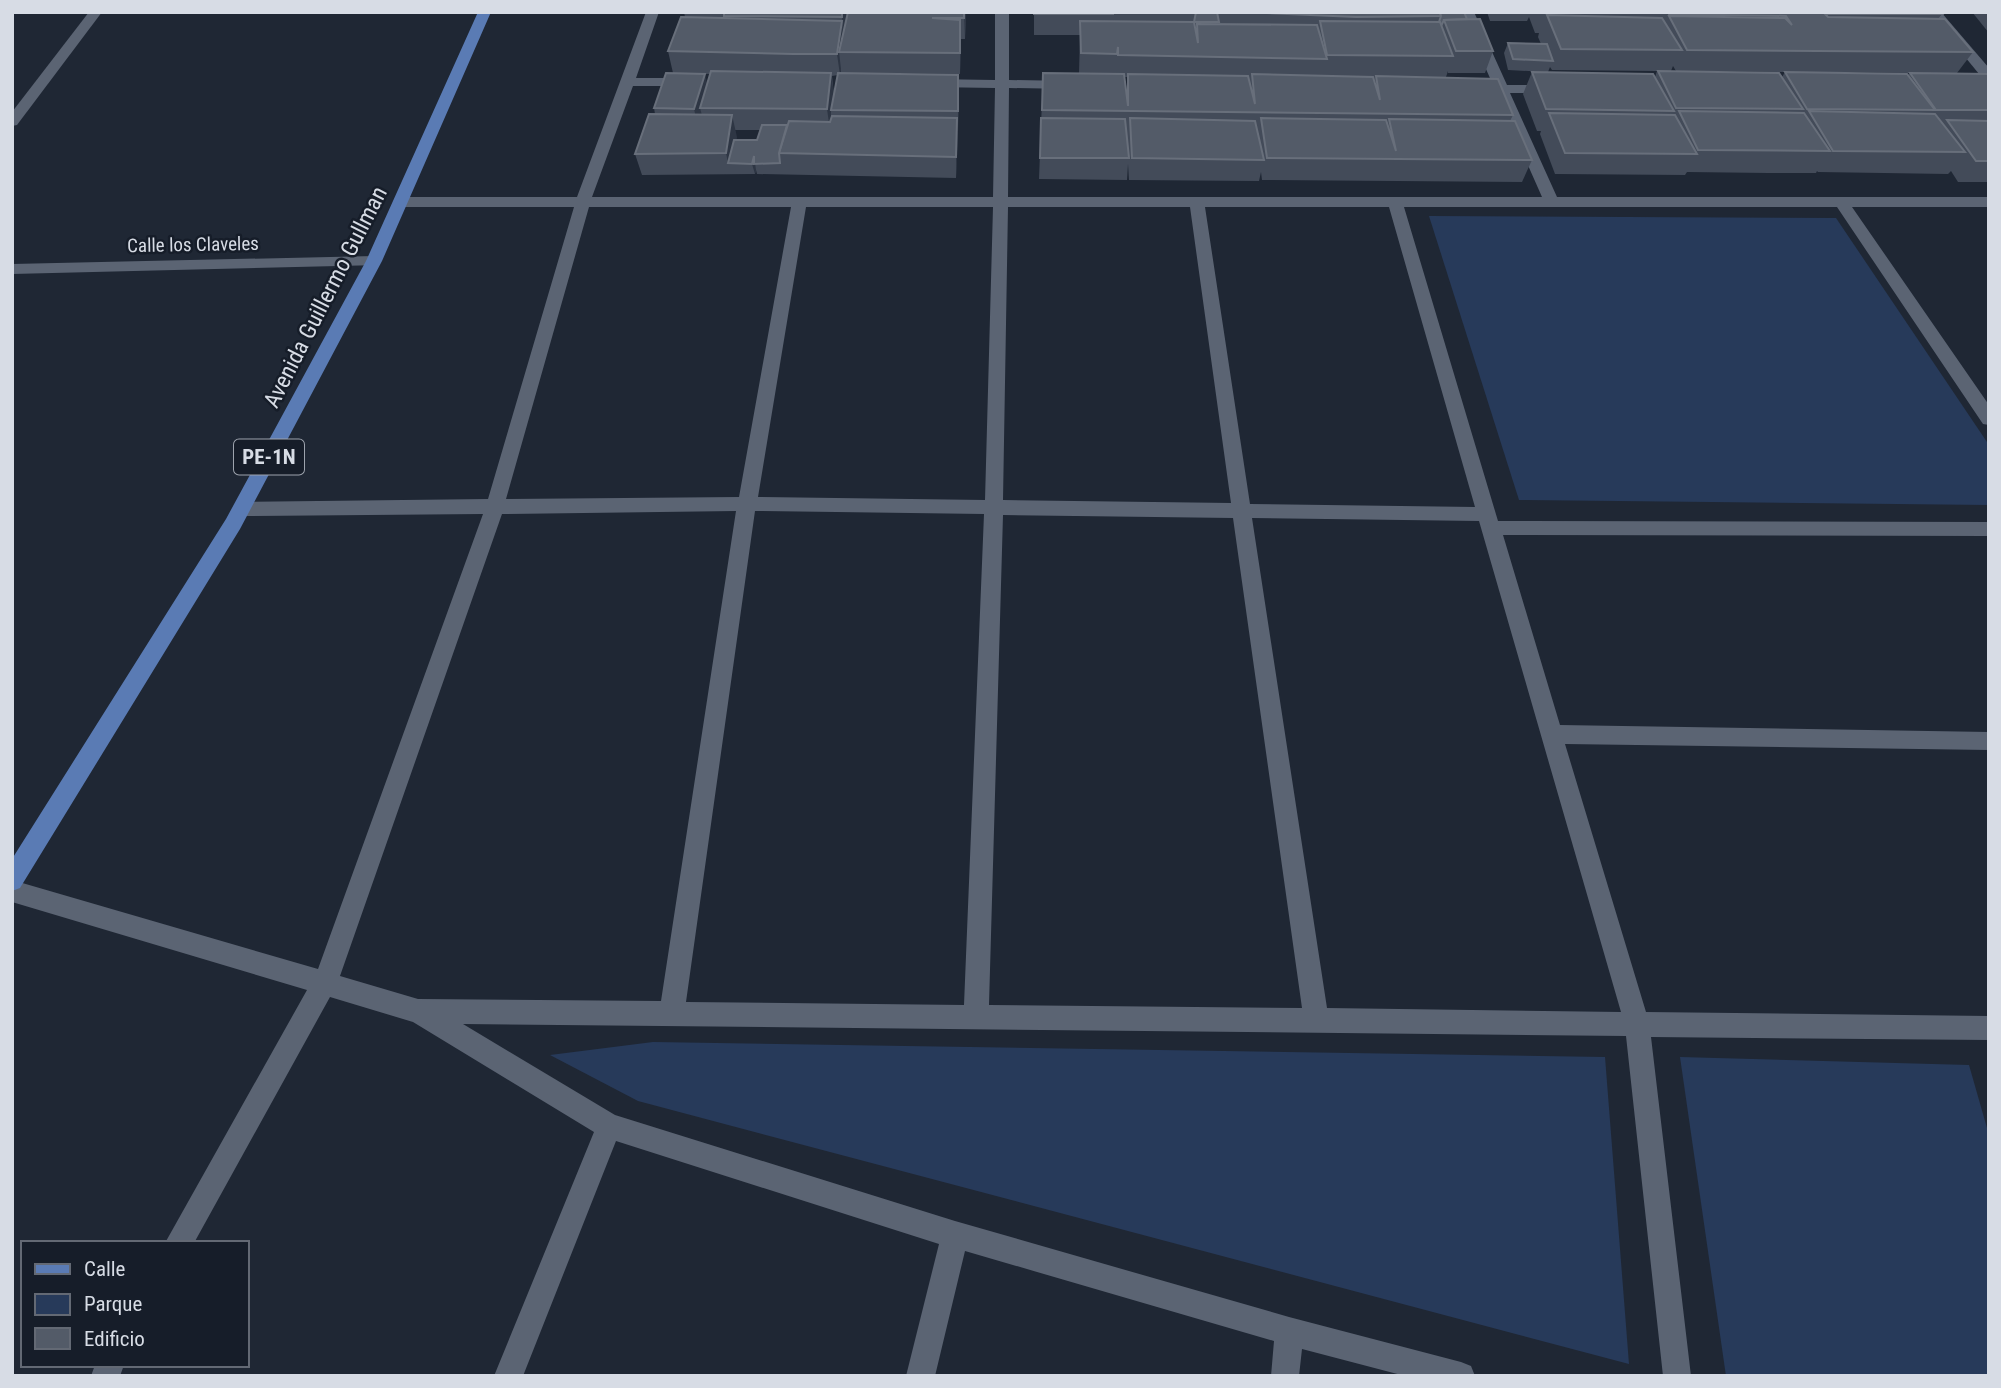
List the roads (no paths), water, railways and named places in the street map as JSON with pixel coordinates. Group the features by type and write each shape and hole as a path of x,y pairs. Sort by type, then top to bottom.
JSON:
{"main road":[{"name":"Avenida Guillermo Gullman","path":"12,880 241,509 374,261 485,12"}],"street":[{"path":"12,122 96,12"},
{"path":"180,1241 325,983 495,506 583,202 653,12"},
{"path":"976,1017 995,509 1002,202 1002,12"},
{"path":"1467,12 1552,202"},
{"path":"1934,12 1989,77"},
{"path":"628,82 711,82"},
{"path":"919,83 1085,85"},
{"path":"1459,89 1570,88"},
{"path":"403,201 1989,202"},
{"path":"672,1013 747,504 799,202"},
{"path":"1197,202 1316,1020"},
{"path":"1395,202 1637,1024 1677,1376"},
{"path":"1841,202 1989,419"},
{"name":"Calle los Claveles","path":"12,269 374,261"},
{"path":"241,509 747,504 1989,529"},
{"path":"1552,734 1989,741"},
{"path":"12,891 418,1011 610,1126 955,1235 1289,1331 1461,1376"},
{"path":"418,1011 1989,1027"},
{"path":"508,1376 610,1126"},
{"path":"919,1376 955,1235"},
{"path":"1285,1376 1289,1331"}]}
